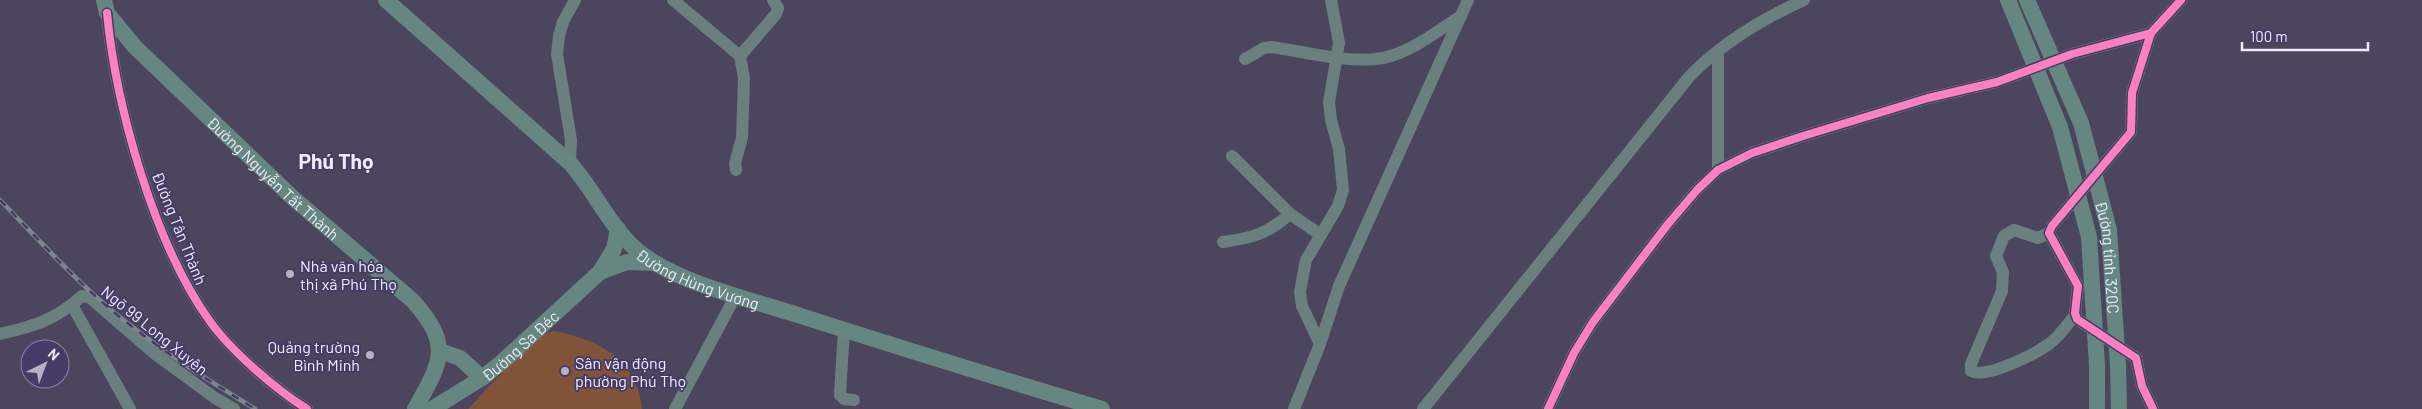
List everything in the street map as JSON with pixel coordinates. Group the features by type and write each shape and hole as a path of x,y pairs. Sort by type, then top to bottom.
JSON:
{"main road":[{"name":"Đường Hùng Vương","path":"386,0 570,163 587,182 632,247 654,263 675,274 736,295 1102,409"},
{"name":"Đường tỉnh 320C","path":"2008,0 2034,68 2060,127 2089,237 2095,331 2096,409"},
{"name":"Đường tỉnh 320C","path":"2027,0 2081,123 2109,230 2117,344 2119,409"},
{"name":"Đường Nguyễn Tất Thành","path":"106,7 135,47 292,197 413,301 430,320 436,332 440,351"},
{"name":"Đường Sa Đéc","path":"432,409 482,378 600,272 614,249 618,229"},
{"name":"Đường Sa Đéc","path":"600,272 627,262 654,263"},
{"path":"415,409 434,372 440,351 460,358 482,378"}],"street":[{"path":"570,163 571,140 557,54 558,36 575,0"},
{"path":"673,0 740,56 744,78 742,138 734,163 736,170"},
{"path":"740,56 776,14 778,8 773,0"},
{"path":"1320,344 1302,306 1300,292 1306,260 1338,206 1342,190 1339,149 1331,120 1329,102 1339,43 1331,0"},
{"path":"1294,409 1320,344 1339,286 1468,0"},
{"path":"1423,409 1689,77 1718,52 1764,19 1804,0"},
{"path":"2049,233 2078,286 2075,315 2056,339 2044,347 1989,371 1977,373 1971,371 1971,364 2002,291 2003,272 1996,256 2004,236 2014,230 2038,238 2049,233 2052,226 2131,132 2132,93 2151,34 2181,0"},
{"name":"Đường Tân Thành","path":"106,7 116,75 133,145 155,211 178,269 210,322 235,349 278,389 306,409"},
{"path":"1245,59 1268,47 1372,59 1400,52 1461,16"},
{"path":"1548,409 1574,353 1593,322 1668,224 1697,190 1718,170 1752,153 1803,136 1928,98 1997,82 2053,61 2151,34"},
{"path":"1718,52 1718,170"},
{"path":"1232,156 1290,214 1321,235"},
{"path":"1223,242 1263,234 1275,227 1290,214"},
{"path":"674,409 736,295"},
{"name":"Ngõ 99 Long Xuyên","path":"0,334 36,326 72,305 82,296 89,297 155,354 215,398 234,409"},
{"path":"72,305 130,409"},
{"path":"2075,315 2080,321 2117,344 2138,361 2142,386 2153,409"},
{"path":"844,329 840,395 844,399 854,400"}],"shaded area":[{"name":"Sân vận động phường Phú Thọ","path":"554,331 586,340 613,354 624,364 632,377 639,392 642,409 468,409 536,336"}],"railway":[{"path":"0,200 66,268 119,317 181,362 255,409"}],"cycle path":[{"path":"1548,409 1574,353 1593,322 1668,224 1697,190 1718,170 1752,153 1803,136 1928,98 1997,82 2072,54 2151,33 2181,0"},
{"path":"107,13 119,90 141,173 171,253 189,289 209,320 229,344 267,380 307,409"},
{"path":"2151,33 2132,93 2131,132 2052,226 2049,233 2078,286 2075,313 2077,319 2136,358 2142,386 2153,409"}],"place":[{"name":"Nhà văn hóa thị xã Phú Thọ","path":"290,274"},
{"name":"Quảng trường Bình Minh","path":"370,355"},
{"name":"Sân vận động phường Phú Thọ","path":"565,371"}],"district":[{"name":"Phú Thọ","path":"336,160"}]}
